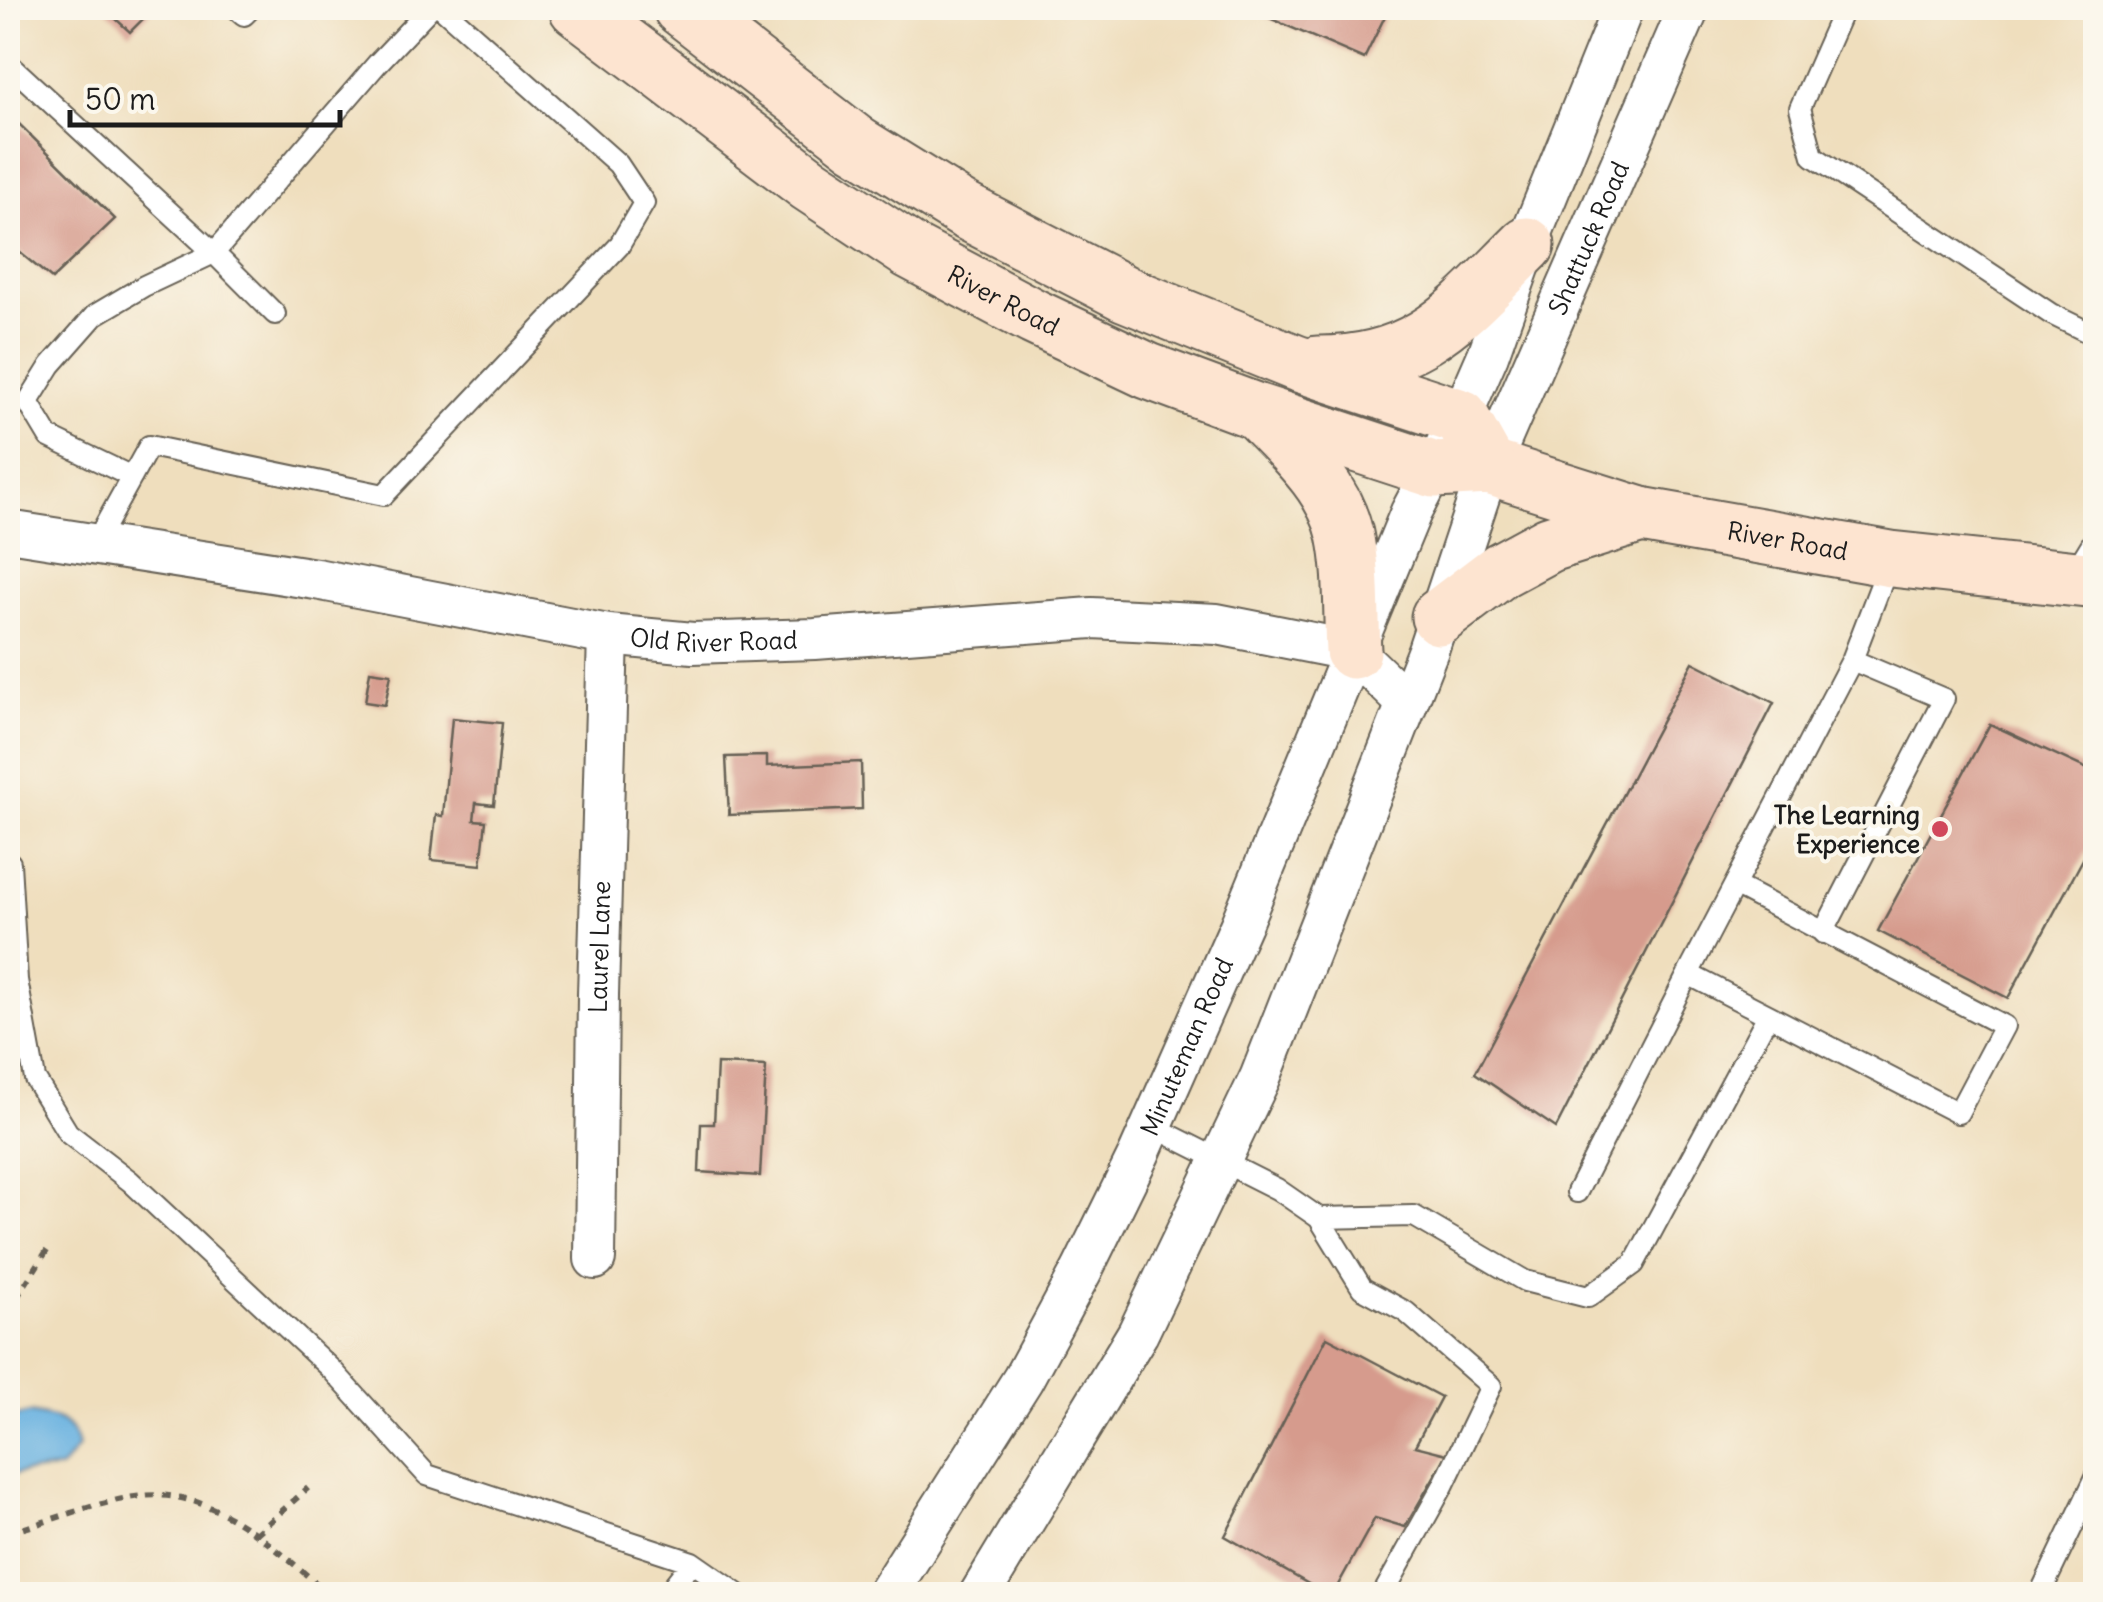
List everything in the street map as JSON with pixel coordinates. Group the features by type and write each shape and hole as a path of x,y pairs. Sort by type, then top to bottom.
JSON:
{"main road":[{"name":"River Road","path":"577,8 809,184 910,251 1034,317 1148,371 1258,412 1435,470 1489,467 1642,515 1891,559 2087,566"},
{"path":"681,8 857,144 965,210 1126,294 1296,364 1461,417 1489,467"},
{"path":"1296,364 1354,364 1414,345 1453,319 1527,244"},
{"path":"1258,412 1300,456 1330,496 1345,533 1353,651"},
{"path":"1439,616 1501,570 1549,544 1642,515"}],"street":[{"name":"Shattuck Road","path":"1435,470 1488,355 1527,244 1623,8"},
{"name":"Shattuck Road","path":"1489,467 1690,8"},
{"path":"980,1594 1138,1332 1260,1078 1439,616 1489,467"},
{"name":"Minuteman Road","path":"887,1594 1023,1379 1082,1270 1152,1126 1241,924 1411,512 1435,470"},
{"name":"Old River Road","path":"8,531 316,579 608,634 692,643 815,639 1092,618 1217,624 1353,651"},
{"name":"Laurel Lane","path":"596,1259 598,995 608,634"},
{"path":"1353,651 1406,702"}],"lane":[{"path":"236,8 244,15 251,8"},
{"path":"132,477 49,437 28,402 51,365 95,315 144,286 214,253 430,8"},
{"path":"93,546 148,446 384,495 618,246 644,203 618,164 442,8"},
{"path":"1844,8 1800,108 1813,156 2051,314 2096,336"},
{"path":"8,63 275,314"},
{"path":"1577,1192 1852,660 1891,559"},
{"path":"1823,933 1944,699 1852,660"},
{"path":"8,863 17,980 35,1080 68,1134 130,1181 332,1371 427,1474 692,1562 738,1594"},
{"path":"1688,974 1958,1112 2004,1026 1736,886"},
{"path":"1319,1218 1414,1216 1526,1281 1588,1297 1634,1264 1768,1015"},
{"path":"1152,1126 1276,1190 1319,1218 1362,1288 1406,1312 1491,1386 1443,1486 1384,1594"},
{"path":"2040,1594 2096,1477"},
{"path":"666,1594 692,1562"}],"path":[{"path":"8,1311 48,1250"},
{"path":"256,1534 308,1488"},
{"path":"8,1533 142,1496 181,1498 222,1513 256,1534 330,1594"}],"water":[{"path":"30,1413 67,1425 78,1447 61,1468 8,1475 8,1418"}],"building":[{"path":"104,8 154,8 130,32"},
{"path":"1246,8 1389,8 1364,59"},
{"path":"8,113 115,219 52,279 18,251 8,261"},
{"path":"1693,662 1774,703 1556,1128 1475,1073"},
{"path":"370,671 391,674 385,705 365,702"},
{"path":"452,718 502,723 494,805 476,803 474,820 486,821 481,865 431,860 436,815 443,816"},
{"path":"1990,724 2096,773 2096,835 2008,998 1878,931"},
{"path":"767,756 767,766 861,762 862,809 729,815 726,757"},
{"path":"717,1064 766,1066 760,1176 699,1172 701,1124 714,1124"},
{"path":"1327,1337 1441,1397 1415,1446 1447,1454 1405,1527 1375,1518 1333,1594 1326,1594 1225,1536"}],"place":[{"name":"The Learning Experience","path":"1940,829"}]}
